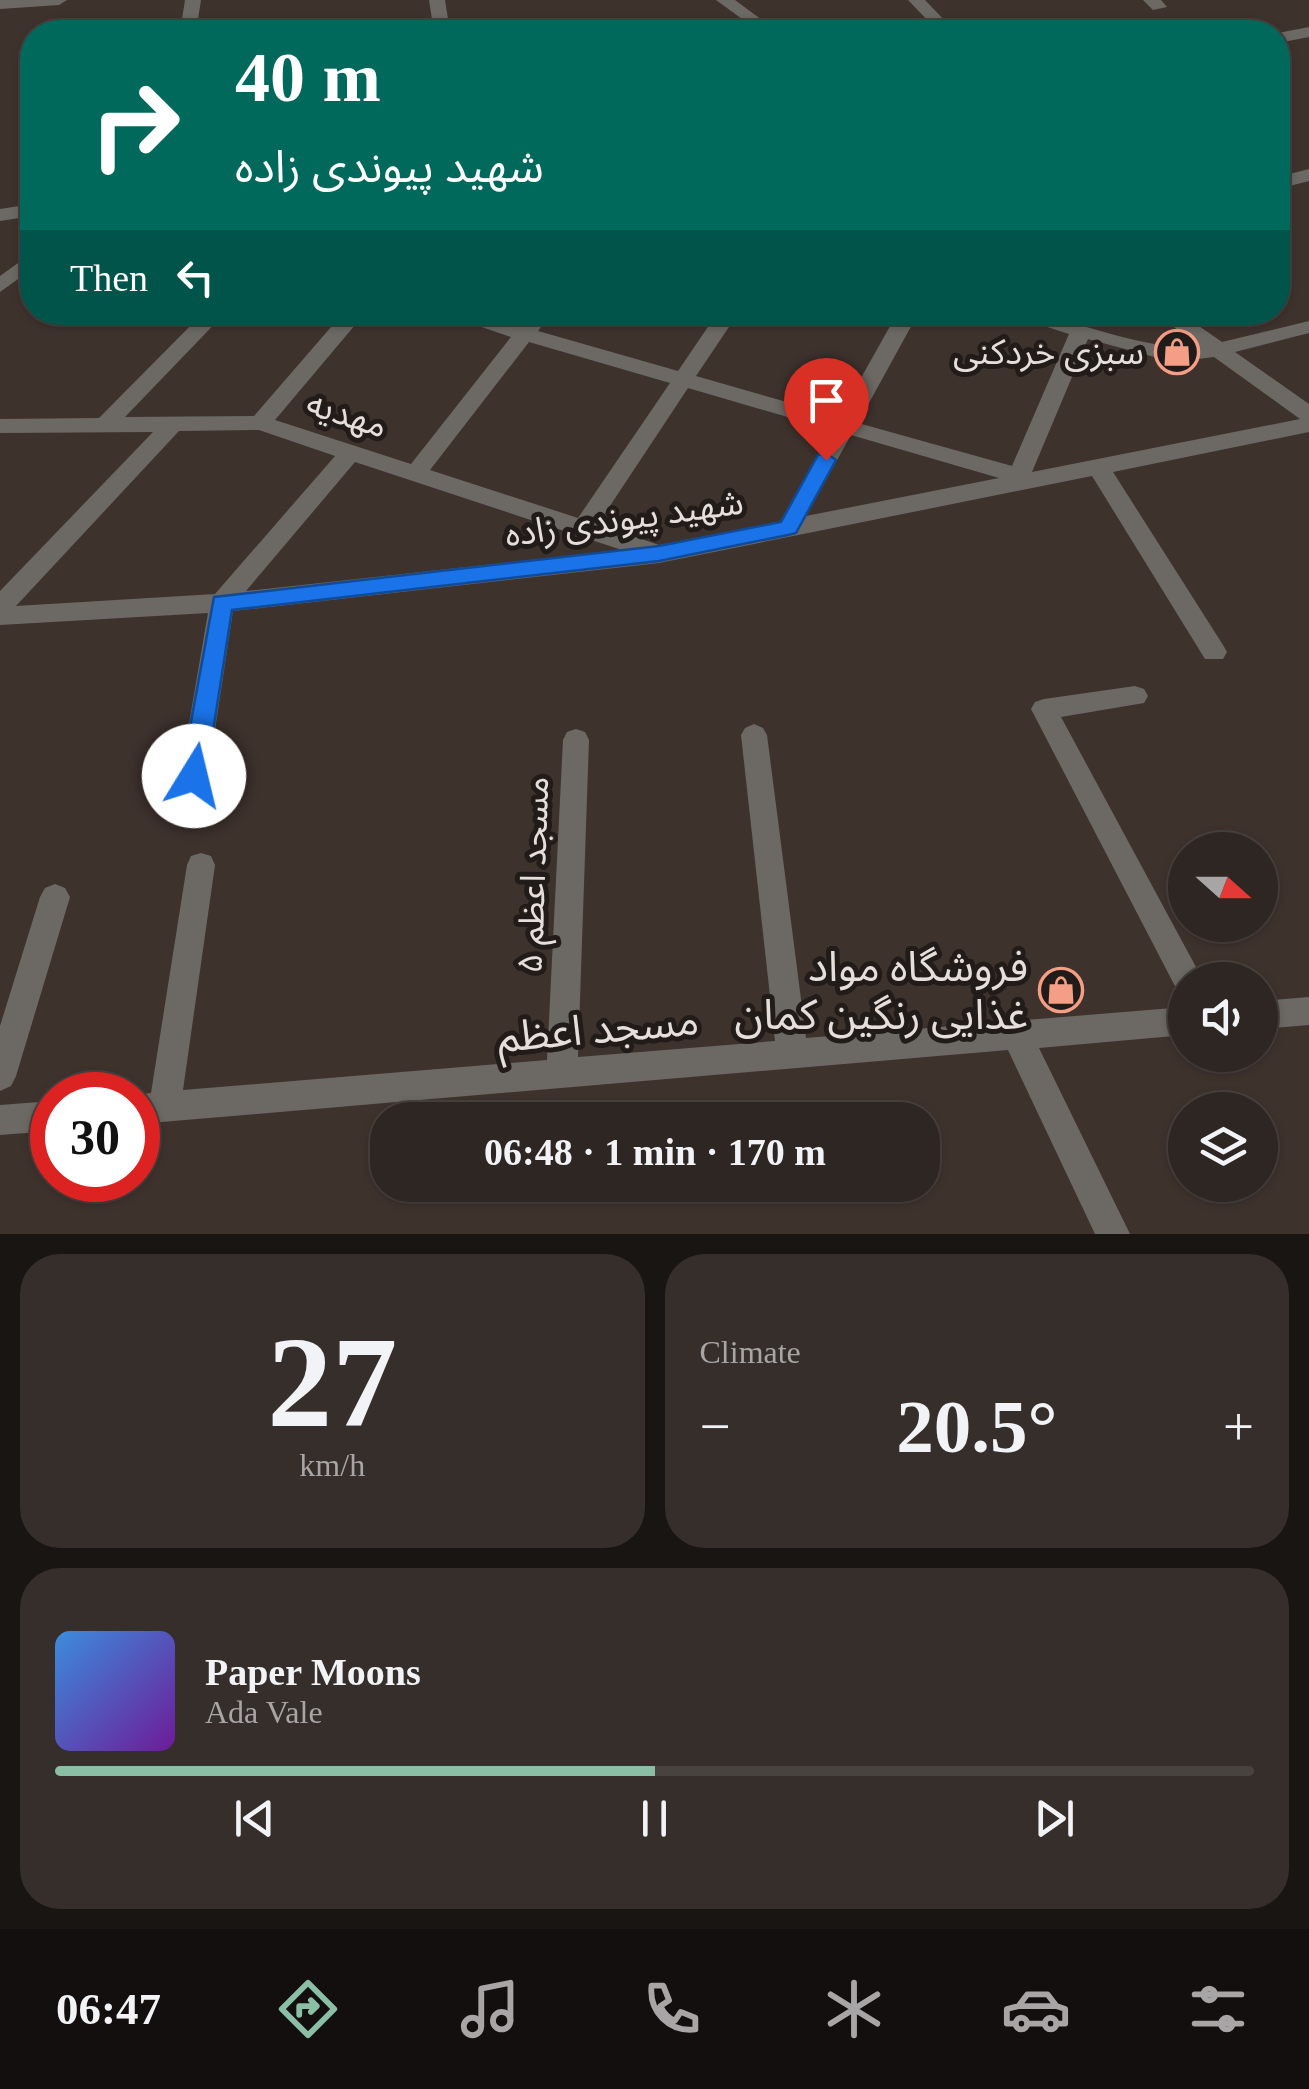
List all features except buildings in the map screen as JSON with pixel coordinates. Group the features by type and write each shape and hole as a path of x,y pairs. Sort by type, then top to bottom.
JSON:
{"street":[{"path":"0,4 60,0"},
{"path":"724,0 753,20"},
{"path":"916,0 936,20"},
{"path":"0,286 20,269"},
{"path":"104,425 203,325"},
{"path":"260,423 345,325"},
{"path":"492,325 1025,478 1081,330"},
{"path":"415,474 532,325"},
{"path":"583,528 720,325"},
{"path":"788,528 902,325"},
{"path":"1061,325 1174,356 1218,350 1309,327"},
{"path":"1183,325 1309,415"},
{"name":"مهدیه","path":"0,426 260,423 659,554"},
{"path":"0,608 173,424"},
{"name":"شهید پیوندی زاده","path":"0,616 222,603 659,554 1025,478 1309,425"},
{"path":"194,776 222,603 351,452"},
{"path":"1098,467 1214,652"},
{"path":"1136,696 1044,710 1178,962"},
{"path":"754,735 792,1054"},
{"name":"مسجد اعظم ۵","path":"562,1073 576,740"},
{"path":"159,1072 201,866"},
{"path":"0,1076 55,897"},
{"path":"1278,1014 1309,1011"},
{"name":"مسجد اعظم","path":"160,1107 1168,1022"},
{"path":"1017,1035 1113,1234"},
{"path":"0,1120 30,1118"}],"place":[{"name":"سبزی خردکنی","path":"1177,352"},
{"name":"فروشگاه مواد غذایی رنگین کمان","path":"1061,990"}],"route":[{"path":"194,776 222,603 659,554 788,528 826,460"}]}
